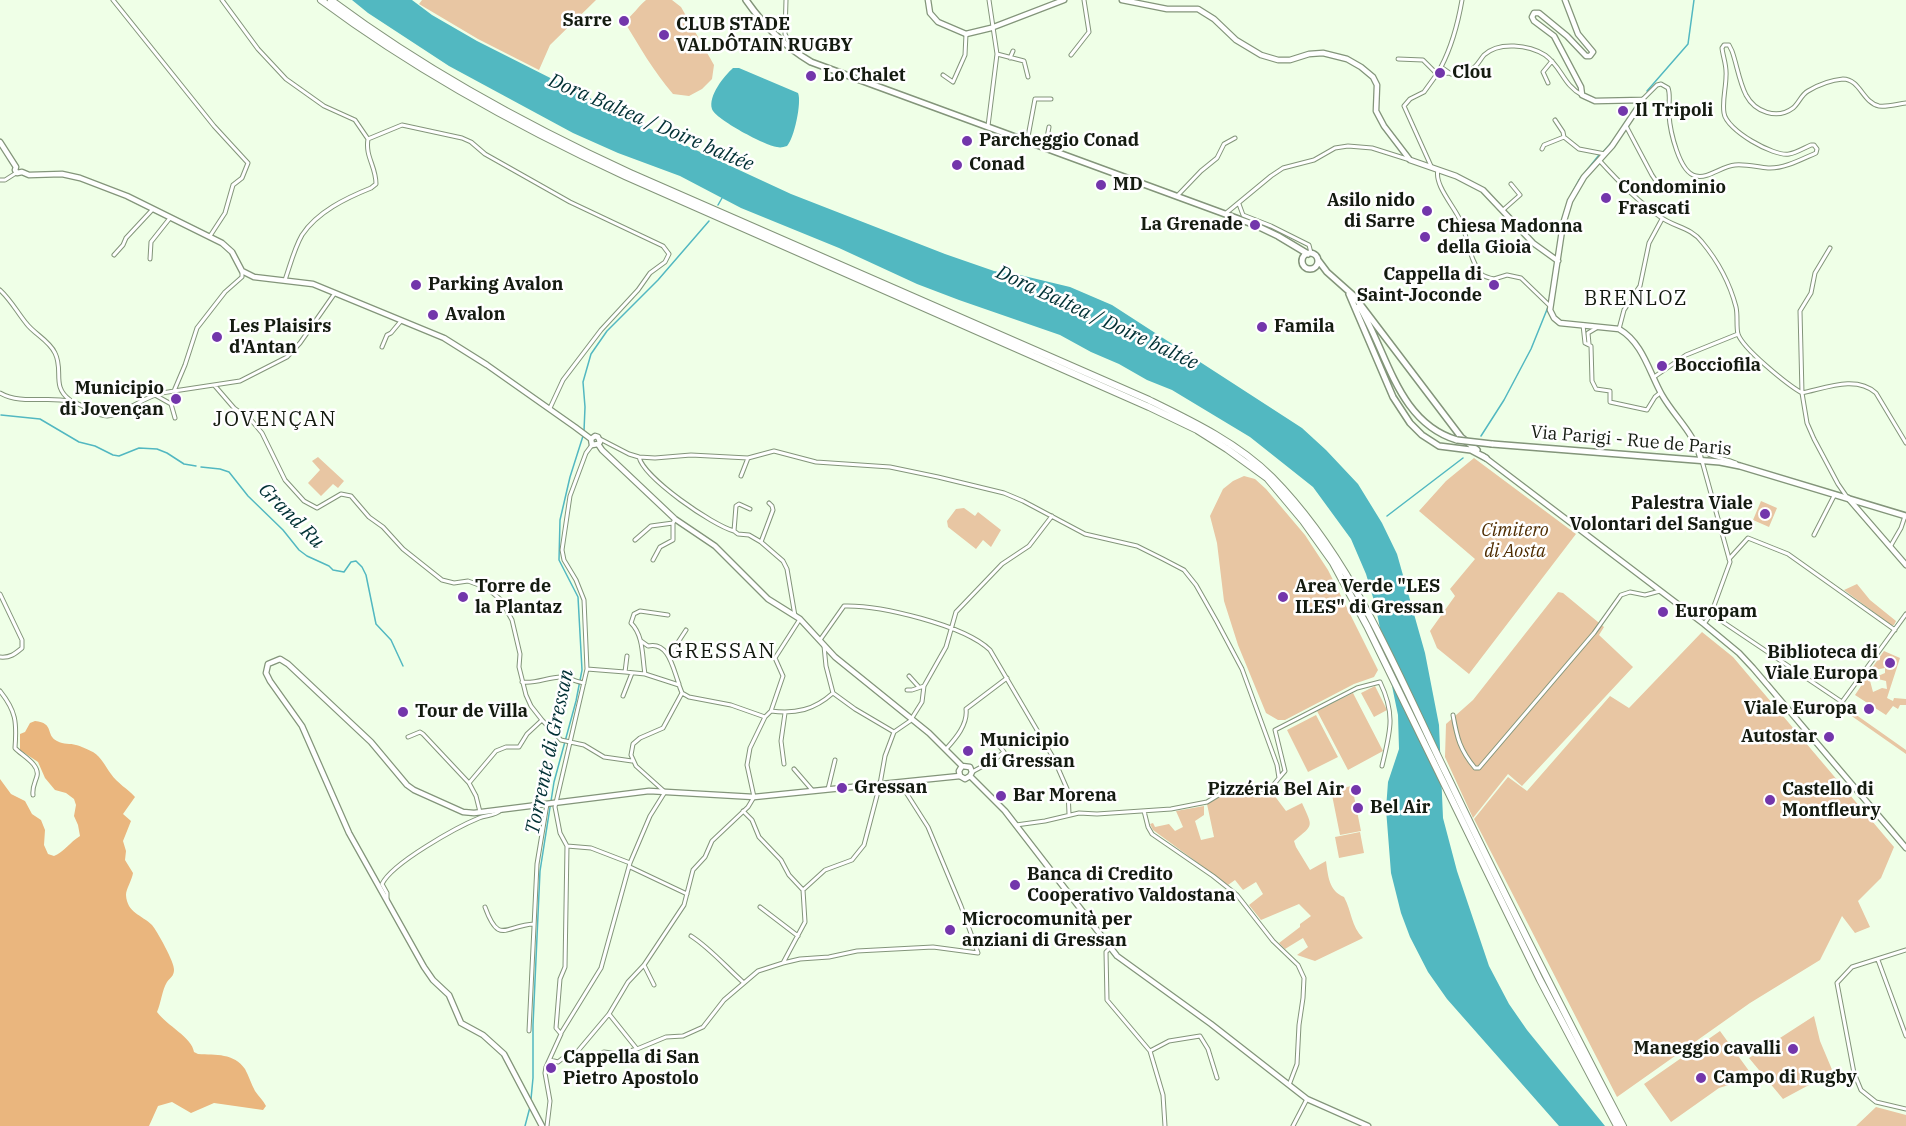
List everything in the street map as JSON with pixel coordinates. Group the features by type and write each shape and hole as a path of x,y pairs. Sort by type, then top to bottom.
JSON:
{"highway":[{"path":"321,0 439,79 580,155 1149,407 1197,430 1267,478 1304,521 1334,563 1490,871 1623,1126"},
{"path":"331,0 415,57 476,93 588,153 1149,400 1196,423 1228,443 1270,475 1323,537 1365,610 1540,980 1617,1126"}],"main road":[{"path":"746,0 770,31 799,55 827,68 1268,230 1310,254 1360,303 1461,437 1477,450"},
{"path":"1294,246 1305,267 1327,272"},
{"path":"1302,260 1310,254"},
{"path":"1313,269 1318,264 1318,260"},
{"path":"1347,290 1394,397 1410,423 1433,442 1448,448 1471,450 1486,458"},
{"name":"Via Parigi - Rue de Paris","path":"1347,290 1368,322 1401,394 1411,409 1434,430 1457,440 1701,460 1740,466 1905,516"},
{"path":"1464,450 1468,443"}],"street":[{"path":"113,0 214,126 248,163 242,178 233,186 225,213 210,236"},
{"path":"222,0 258,49 286,79 324,106 355,120 368,139 366,151 376,174 376,184 324,212 314,220 302,236 285,280"},
{"path":"786,0 784,27 786,38 799,49 799,55"},
{"path":"928,0 930,13 938,22 966,34 993,27 1064,0"},
{"path":"988,127 997,54 989,0"},
{"path":"1071,55 1089,32 1084,0"},
{"path":"1122,0 1167,9 1198,9 1214,19 1236,40 1270,58 1290,60 1309,54 1323,53 1353,62 1376,81 1376,111 1384,126 1410,160"},
{"path":"1452,75 1441,67 1459,21 1462,0"},
{"path":"1565,0 1578,34 1593,52 1590,56 1586,56 1567,36 1539,13 1534,13 1532,17 1554,36 1581,87 1582,95"},
{"path":"943,75 953,82 965,55 966,34"},
{"path":"1740,466 1726,459 1704,453 1661,393 1647,363 1632,339 1619,328 1560,323 1551,313 1556,260 1570,201 1584,177 1626,126 1642,100 1657,85 1664,84 1668,87 1670,128 1682,165 1688,173 1695,177 1702,177 1728,165 1770,168 1795,162 1816,153 1817,149 1814,145 1790,154 1767,150 1728,122 1724,114 1726,66 1722,48 1724,45 1729,45 1732,51 1747,97 1765,112 1777,114 1785,112 1792,109 1810,90 1845,79 1855,83 1870,101 1877,105 1906,103"},
{"path":"1398,59 1423,60 1437,74 1452,75 1473,69 1490,51 1522,46 1542,53 1552,61 1567,84 1595,101 1642,100"},
{"path":"1010,58 1013,51"},
{"path":"997,54 1024,61 1029,77"},
{"path":"1548,83 1543,72 1552,61"},
{"path":"1431,166 1404,106 1410,99 1424,92 1437,74"},
{"path":"1027,141 1035,99 1051,99"},
{"path":"1555,120 1564,137 1579,149 1604,153"},
{"path":"368,139 402,126 462,138 471,142 485,154 570,202 663,246 669,254 665,262 650,273 638,290 601,330 563,380 549,410"},
{"path":"1626,126 1662,190"},
{"path":"1045,148 1048,127"},
{"path":"1542,149 1544,145 1564,137"},
{"path":"1177,197 1217,158 1224,144 1235,138"},
{"path":"0,142 19,174 22,172 29,175 62,174 80,178 128,196 210,236 232,252 242,271 242,277 225,292 197,328 186,365 174,391"},
{"path":"1225,214 1283,168 1314,160 1335,148 1347,146 1372,148 1447,172 1483,190 1533,243 1556,260"},
{"path":"1598,160 1662,219 1695,234 1720,267 1736,306 1738,334 1743,343 1758,357 1802,393 1850,383 1869,386 1876,393 1906,443"},
{"path":"0,180 5,180 16,170"},
{"path":"1438,170 1436,176 1439,184 1461,222 1474,262 1482,274 1494,279 1518,276 1550,306"},
{"path":"1503,210 1520,195 1511,184"},
{"path":"1239,204 1243,214 1309,245 1310,254"},
{"path":"114,255 153,209"},
{"path":"150,259 151,242 170,218"},
{"path":"1619,328 1624,310 1640,286 1648,243 1662,219"},
{"path":"1830,248 1815,273 1811,293 1800,311 1802,393 1807,423 1838,484 1906,565"},
{"path":"242,271 254,277 314,284 436,334 487,364 597,443 674,521 715,546 768,599 800,619 835,657 947,748 962,766"},
{"path":"0,290 20,312 27,325 46,341 56,354 62,394 102,416 111,416 153,394 240,381 286,357 300,343 335,293"},
{"path":"382,347 387,335 402,320"},
{"path":"1583,325 1585,343 1591,346"},
{"path":"1600,327 1588,333 1588,342 1591,346 1592,381 1596,389 1610,391 1610,402 1647,410 1655,397 1661,393"},
{"path":"1654,378 1686,355 1738,334"},
{"path":"215,386 234,408 252,421 262,433 285,480 304,501 317,508 341,494 351,496 369,517 403,549 442,580 454,583 468,581 487,588 501,600 512,620 520,654 519,667 522,682 531,706 561,740 584,745 604,757 633,761"},
{"path":"0,393 21,400 71,401"},
{"path":"153,394 171,404 175,418"},
{"path":"591,439 595,436 597,443"},
{"path":"597,443 639,457 691,455 748,458 774,452 816,462 890,467 1004,493 1085,534 1137,546 1184,570 1196,585 1242,669 1277,765 1279,778"},
{"path":"561,1034 556,1028 560,979 565,967 567,846 560,833 555,807 587,669 584,600 564,560 562,550 570,496 586,453 597,443"},
{"path":"1698,446 1729,559 1729,566 1711,614 1704,624"},
{"path":"1477,450 1739,653 1906,848"},
{"path":"639,457 648,472 718,526 738,534 748,535 761,542 783,561 787,569 795,616"},
{"path":"741,476 748,458"},
{"path":"1814,535 1835,495"},
{"path":"761,542 773,510 769,503"},
{"path":"734,531 736,506 745,505 750,509"},
{"path":"803,890 825,870 852,860 864,845 885,756 894,732 912,719 922,702 924,686 946,647 956,612 1002,564 1029,546 1052,516"},
{"path":"1890,547 1905,516"},
{"path":"634,540 651,526 674,521"},
{"path":"653,560 660,547 672,540 674,521"},
{"path":"1729,559 1748,538 1788,554 1895,630"},
{"path":"1453,715 1459,743 1464,754 1475,768 1479,768 1594,633 1621,594 1630,592 1645,595 1661,591"},
{"path":"0,594 22,640 22,648 7,658 0,657"},
{"path":"820,640 844,606 886,610 950,628 981,640 1007,677 1054,759 1068,791 1069,815"},
{"path":"645,674 638,630 631,623 634,614 640,611 668,615"},
{"path":"1711,614 1842,702 1906,615"},
{"path":"572,1058 609,1014 628,982 644,965 684,905 693,870 705,857 712,841 743,811 754,796 747,765 750,748 765,717 771,711 783,676 775,658 800,619"},
{"path":"670,659 671,653 686,630"},
{"path":"641,641 648,646 656,644 662,647 670,659 682,693 689,697 731,705 765,717"},
{"path":"824,646 832,693 894,732"},
{"path":"625,672 627,656"},
{"path":"540,1124 499,1048 483,1035 461,1023 449,995 428,973 349,833 302,726 270,681 266,673 268,664 280,659 288,664 371,742 407,785 463,812 480,813 649,791 754,796 960,776 966,779 1004,752 997,743"},
{"path":"587,669 645,674 679,685"},
{"path":"623,696 632,673"},
{"path":"522,682 538,682 563,676 584,683"},
{"path":"909,676 918,686"},
{"path":"947,748 959,735 967,714 966,708 1007,677"},
{"path":"1017,825 1069,815 1171,809 1207,802 1225,792 1267,793 1284,771 1275,730 1357,688 1380,682 1390,706 1389,738 1382,766"},
{"path":"907,690 924,686"},
{"path":"0,691 13,710 17,721 15,748 32,762 36,769 33,795"},
{"path":"665,792 636,766 631,755 633,744 640,738 663,728 682,693"},
{"path":"771,711 785,713 811,709 832,693"},
{"path":"784,764 781,741 785,713"},
{"path":"469,783 496,751 506,747 519,747 527,734 542,720"},
{"path":"408,737 420,732 423,734 469,783 476,796 480,813"},
{"path":"828,789 835,760"},
{"path":"962,766 968,766 971,774 1017,825 1117,956 1307,1099 1368,1126"},
{"path":"960,776 959,771 962,766"},
{"path":"794,769 813,791"},
{"path":"549,1060 558,1062 567,1055 587,1061 604,1052 619,1054 666,1038 683,1036 703,1027 723,1000 758,971 783,963 857,951 933,947 978,953 928,827 899,782"},
{"path":"548,1126 550,1101 545,1073 549,1060 561,1034 601,968 630,865 650,816 665,792"},
{"path":"529,1031 537,864 547,804"},
{"path":"387,900 387,893 382,884 387,875 398,866 455,830 501,810"},
{"path":"743,811 752,820 759,837 781,860 789,874 803,890 805,922 783,963"},
{"path":"1144,811 1152,834 1237,895 1273,941 1298,965 1304,978 1303,998 1297,1064 1289,1085"},
{"path":"567,846 598,850 687,894"},
{"path":"485,907 493,926 503,931 510,931 523,924 534,924"},
{"path":"760,907 798,936"},
{"path":"691,936 705,944 720,962 744,983"},
{"path":"1110,948 1106,952 1107,1000 1150,1051 1163,1095 1165,1126"},
{"path":"1906,950 1852,967 1837,983 1854,1073 1861,1090 1876,1101 1906,1109"},
{"path":"1878,960 1906,1036"},
{"path":"644,965 654,985"},
{"path":"609,1014 637,1049"},
{"path":"1150,1051 1169,1041 1200,1036 1208,1049 1217,1078"},
{"path":"1293,1126 1307,1099"}],"green space":[{"path":"422,0 596,0 550,45 539,70 478,39 419,4"},
{"name":"CLUB STADE VALDÔTAIN RUGBY","path":"646,0 672,0 681,7 714,65 712,79 702,89 689,96 673,94 653,68 624,21"},
{"path":"318,457 344,481 338,488 333,484 321,496 308,483 320,470 312,461"},
{"name":"Cimitero di Aosta","path":"1474,458 1576,534 1469,674 1437,648 1430,631 1455,596 1450,589 1475,559 1419,511 1446,481"},
{"name":"Area Verde \"LES ILES\" di Gressan","path":"1244,476 1255,479 1266,489 1305,535 1328,570 1378,670 1374,677 1354,684 1285,720 1278,720 1266,713 1238,645 1224,601 1217,543 1210,516 1223,489"},
{"name":"Palestra Viale Volontari del Sangue","path":"1761,501 1777,508 1769,527 1753,520"},
{"path":"964,508 975,516 978,512 1001,530 991,547 983,540 976,549 948,527 947,521 956,509"},
{"path":"1857,584 1870,600 1896,621 1894,625 1844,590"},
{"path":"1558,592 1563,593 1604,627 1599,635 1633,667 1522,786 1508,774 1473,818 1445,757 1446,724 1473,700"},
{"path":"1702,632 1733,657 1894,847 1881,878 1858,901 1870,927 1855,933 1842,916 1820,960 1750,1003 1617,1097 1474,819 1508,777 1527,791 1610,696 1629,708"},
{"path":"1884,651 1900,658 1887,698 1893,701 1894,698 1906,699 1906,705 1900,705 1898,709 1893,706 1886,715 1855,695 1867,677 1869,677 1873,692 1882,688 1887,689 1886,681 1878,679 1878,676 1885,673 1885,668 1874,670 1872,668"},
{"path":"1375,686 1387,710 1374,717 1361,693"},
{"path":"1353,693 1383,751 1348,770 1317,711"},
{"path":"1845,707 1906,750 1906,754 1843,710"},
{"path":"1316,715 1338,757 1308,772 1287,730"},
{"path":"1352,786 1361,831 1340,835 1331,790"},
{"path":"1271,791 1286,811 1302,803 1310,825 1294,841 1296,847 1310,870 1326,861 1332,887 1344,897 1356,929 1363,938 1315,961 1297,955 1308,947 1303,938 1285,949 1279,943 1311,916 1299,904 1261,920 1249,905 1263,894 1256,882 1243,890 1235,880 1228,885 1153,830 1150,824 1153,823 1155,827 1169,824 1175,831 1183,827 1176,811 1204,806 1204,815 1195,821 1201,840 1214,837 1207,804 1224,794 1261,796"},
{"path":"1360,832 1364,853 1339,858 1335,837"},
{"name":"Maneggio cavalli","path":"1814,1016 1820,1041 1833,1072 1783,1099 1749,1058"},
{"name":"Campo di Rugby","path":"1720,1031 1752,1075 1745,1080 1719,1088 1671,1122 1644,1084"},
{"path":"1876,1107 1906,1115 1906,1126 1856,1126"}],"shaded area":[{"path":"35,721 45,724 51,736 57,741 80,746 96,754 113,777 135,797 123,814 131,821 123,841 126,851 125,860 133,873 126,893 127,901 132,910 152,925 174,966 173,975 165,985 157,1012 189,1041 194,1052 230,1057 241,1064 266,1106 263,1110 214,1103 191,1113 172,1102 158,1106 149,1126 0,1126 0,779 11,794 25,801 32,814 41,820 45,830 44,845 48,854 54,856 58,854 80,836 74,816 76,805 74,799 66,793 55,790 45,778 38,762 20,750 20,734"}],"water":[{"name":"Dora Baltea / Doire baltée","path":"352,0 412,0 432,15 477,41 616,113 791,194 994,271 1070,287 1112,305 1302,428 1358,484 1382,523 1397,554 1425,653 1439,725 1443,818 1457,871 1489,966 1509,1004 1527,1030 1605,1126 1559,1126 1447,999 1428,972 1410,937 1391,873 1386,809 1388,782 1399,749 1398,715 1375,604 1366,574 1351,539 1313,487 1250,437 1172,390 1147,380 1060,335 917,284 839,248 741,208 680,176 573,133 449,66"},
{"path":"733,68 739,68 798,93 797,120 787,146 777,147 752,137 722,119 712,109 712,98 715,92"}],"waterway":[{"path":"1647,91 1688,44 1694,0"},
{"path":"1633,111 1637,104"},
{"path":"1603,152 1612,142"},
{"path":"1571,195 1579,180 1599,155"},
{"name":"Torrente di Gressan","path":"718,205 722,198"},
{"path":"1561,223 1565,210"},
{"name":"Torrente di Gressan","path":"584,431 583,382 591,354 607,331 658,280 709,221"},
{"path":"1481,436 1504,400 1531,349 1548,307"},
{"name":"Grand Ru","path":"1,415 40,419 79,442 95,446 113,455 119,456 139,448 157,449 184,464 196,466"},
{"name":"Torrente di Gressan","path":"531,1099 540,871 554,782 582,670 578,597 559,560 560,520 583,436"},
{"path":"1387,516 1463,458"},
{"name":"Grand Ru","path":"201,467 229,472 248,496 307,556 333,570 344,572 351,562 356,561 366,575 376,624 391,640 403,666"},
{"name":"Torrente di Gressan","path":"525,1126 530,1107"}],"place":[{"name":"Sarre","path":"624,21"},
{"name":"CLUB STADE VALDÔTAIN RUGBY","path":"664,35"},
{"name":"Clou","path":"1440,73"},
{"name":"Lo Chalet","path":"811,76"},
{"name":"Il Tripoli","path":"1623,111"},
{"name":"Parcheggio Conad","path":"967,141"},
{"name":"Conad","path":"957,165"},
{"name":"MD","path":"1101,185"},
{"name":"Condominio Frascati","path":"1606,198"},
{"name":"Asilo nido di Sarre","path":"1427,211"},
{"name":"La Grenade","path":"1255,225"},
{"name":"Chiesa Madonna della Gioia","path":"1425,237"},
{"name":"Parking Avalon","path":"416,285"},
{"name":"Cappella di Saint-Joconde","path":"1494,285"},
{"name":"Avalon","path":"433,315"},
{"name":"Famila","path":"1262,327"},
{"name":"Les Plaisirs d'Antan","path":"217,337"},
{"name":"Bocciofila","path":"1662,366"},
{"name":"Municipio di Jovençan","path":"176,399"},
{"name":"Palestra Viale Volontari del Sangue","path":"1765,514"},
{"name":"Torre de la Plantaz","path":"463,597"},
{"name":"Area Verde \"LES ILES\" di Gressan","path":"1283,597"},
{"name":"Europam","path":"1663,612"},
{"name":"Biblioteca di Viale Europa","path":"1890,663"},
{"name":"Viale Europa","path":"1869,709"},
{"name":"Tour de Villa","path":"403,712"},
{"name":"Autostar","path":"1829,737"},
{"name":"Municipio di Gressan","path":"968,751"},
{"name":"Gressan","path":"842,788"},
{"name":"Pizzéria Bel Air","path":"1356,790"},
{"name":"Bar Morena","path":"1001,796"},
{"name":"Castello di Montfleury","path":"1770,800"},
{"name":"Bel Air","path":"1358,808"},
{"name":"Banca di Credito Cooperativo Valdostana","path":"1015,885"},
{"name":"Microcomunità per anziani di Gressan","path":"950,930"},
{"name":"Maneggio cavalli","path":"1793,1049"},
{"name":"Cappella di San Pietro Apostolo","path":"551,1068"},
{"name":"Campo di Rugby","path":"1701,1078"}],"district":[{"name":"BRENLOZ","path":"1636,299"},
{"name":"JOVENÇAN","path":"275,420"},
{"name":"GRESSAN","path":"722,652"}]}
